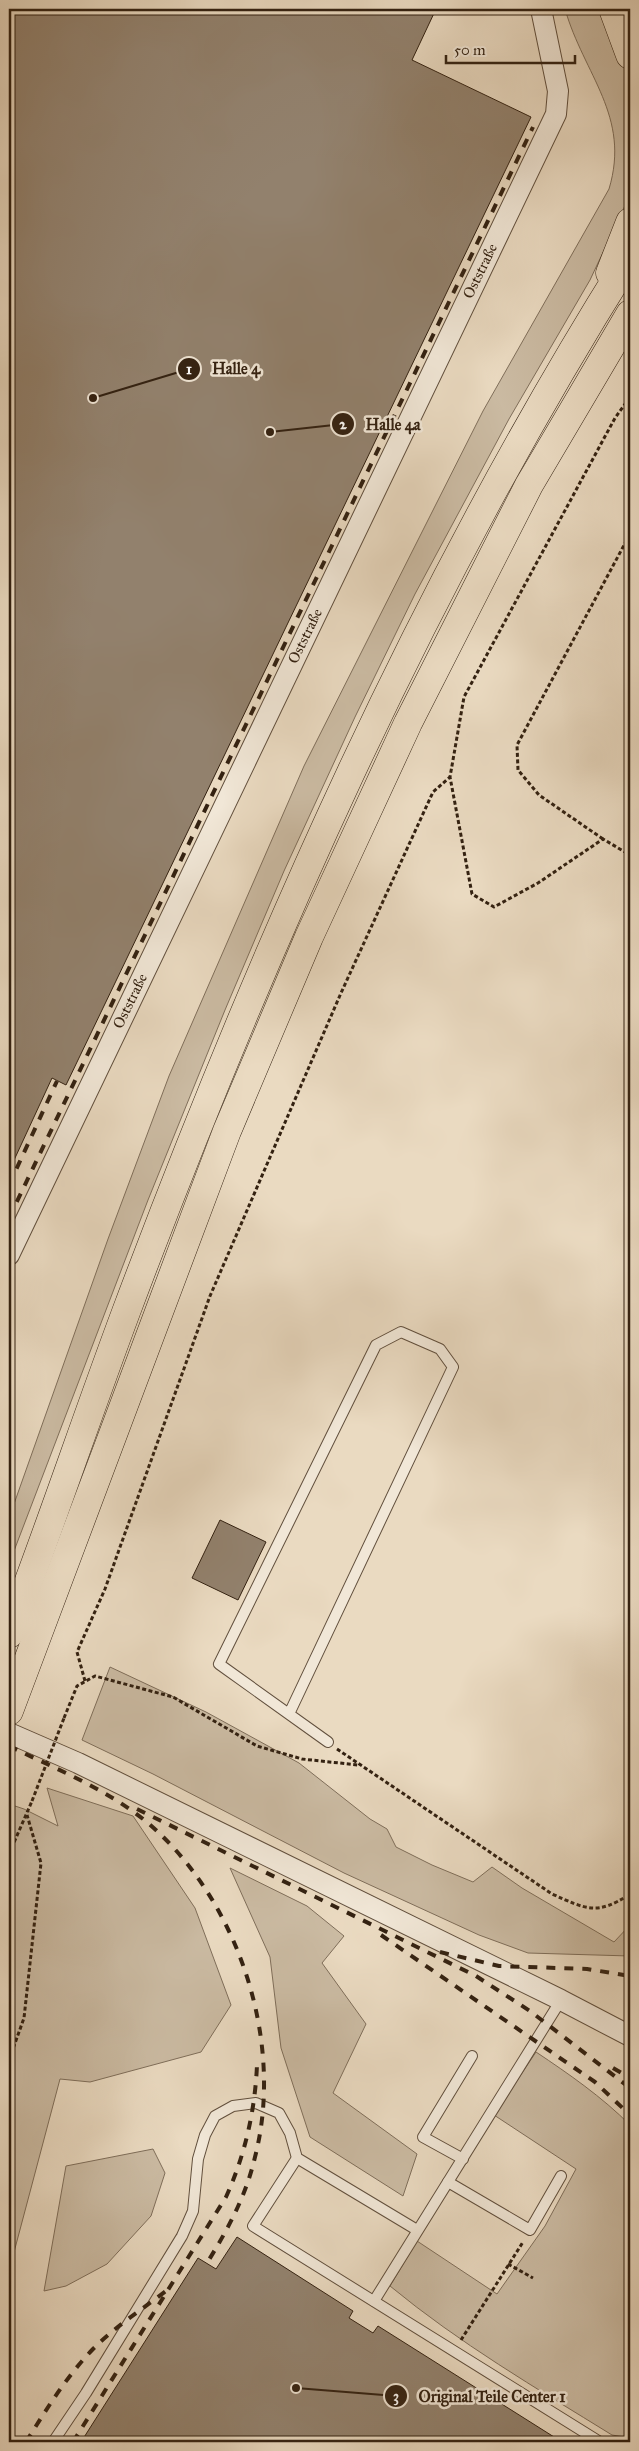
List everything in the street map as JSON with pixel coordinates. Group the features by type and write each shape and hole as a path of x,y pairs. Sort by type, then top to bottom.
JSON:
{"highway":[{"path":"613,9 630,55"},
{"path":"581,338 630,222"},
{"path":"9,1634 126,1311 280,928 412,645 508,464 630,257"},
{"path":"9,1711 227,1131 310,937 408,723 520,503 630,314"},
{"path":"597,371 630,330"}],"street":[{"name":"Oststraße","path":"9,1255 556,114 558,91 541,9"},
{"path":"9,1733 78,1763 561,2000 630,2036"}],"lane":[{"path":"289,1714 453,1367 440,1349 401,1332 376,1345 219,1664 328,1742"},
{"path":"374,2301 561,2000"},
{"path":"463,2159 423,2137 472,2056"},
{"path":"53,2442 86,2393 182,2236 192,2211 197,2183 198,2159 205,2135 215,2116 234,2106 256,2104 279,2113 290,2132 297,2158 417,2230"},
{"path":"297,2158 254,2226 600,2442"},
{"path":"448,2182 530,2230 561,2176"}],"path":[{"path":"603,839 538,883 494,907 472,894 450,778 464,697 615,418 630,397"},
{"path":"630,534 517,745 518,770 539,795 603,839 630,855"},
{"path":"85,1682 77,1652 105,1590 210,1296 341,993 434,792 450,778"},
{"path":"9,1854 27,1815 77,1686 95,1676 174,1697 257,1746 302,1759 359,1766"},
{"path":"328,1742 359,1766 552,1894 585,1908 612,1906 630,1894"},
{"path":"9,2060 24,2018 41,1864 27,1815"},
{"path":"454,2351 530,2230"},
{"path":"508,2264 533,2278"}],"shaded area":[{"path":"565,9 604,9 630,76 630,195 590,280 509,419 415,594 355,717 284,871 148,1200 9,1564 9,1518 108,1239 169,1076 304,766 483,411 609,189 614,163 614,139 610,117 573,33"},
{"path":"110,1667 206,1712 299,1763 370,1819 387,1829 396,1847 432,1865 473,1882 492,1867 522,1888 614,1942 630,1925 630,1956 528,1953 479,1935 344,1873 153,1774 82,1740"},
{"path":"47,1788 133,1816 195,1908 231,2005 201,2052 90,2082 60,2079 9,2271 9,1804 24,1809 58,1826"},
{"path":"230,1868 307,1906 344,1936 322,1963 366,2024 333,2093 417,2154 403,2196 310,2137 281,2048 270,1957"},
{"path":"536,2052 585,2086 630,2125 630,2438 612,2435 527,2382 443,2327 390,2286 417,2241 497,2294 545,2226 576,2169 494,2115"},
{"path":"153,2149 165,2173 151,2216 107,2264 66,2286 44,2291 66,2166"}],"building":[{"path":"9,9 436,9 412,60 531,117 66,1085 52,1078 9,1171"},
{"path":"220,1520 266,1542 238,1600 192,1578"},
{"path":"237,2237 353,2311 349,2318 373,2333 378,2326 562,2442 81,2442 198,2258 216,2269"}],"railway":[{"path":"9,1218 533,127"},
{"path":"9,1185 57,1081"},
{"path":"9,1746 98,1790 116,1800 148,1823 180,1855 207,1891 229,1932 246,1975 258,2021 264,2067 263,2113 255,2157 247,2185 229,2225 207,2263"},
{"path":"137,1809 476,1976 530,2011 630,2088"},
{"path":"381,1935 595,2082 630,2115"},
{"path":"440,1952 499,1966 587,1969 630,1976"},
{"path":"73,2442 226,2197 239,2165 248,2132 254,2099 257,2065"},
{"path":"613,2068 630,2078"},
{"path":"26,2442 65,2382 93,2349 119,2326 166,2291"}],"place":[{"name":"Halle 4","path":"93,398"},
{"name":"Halle 4a","path":"270,432"},
{"name":"Original Teile Center 1","path":"296,2388"}]}
